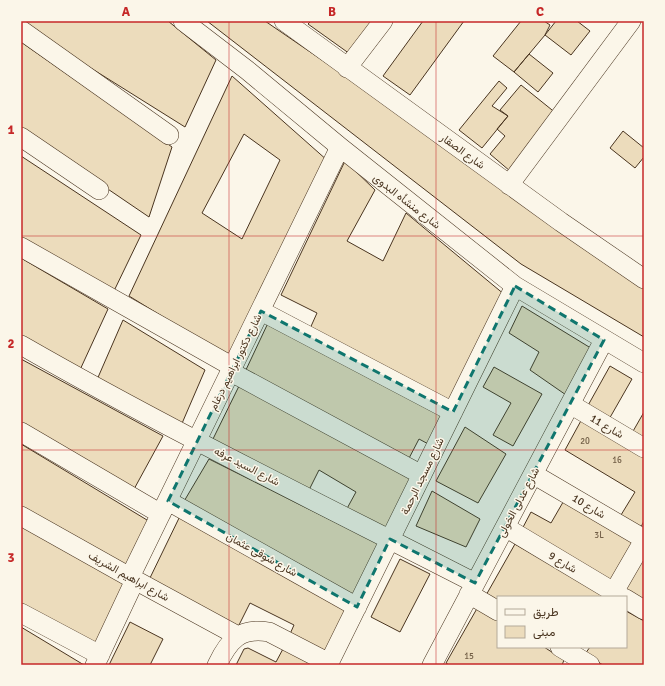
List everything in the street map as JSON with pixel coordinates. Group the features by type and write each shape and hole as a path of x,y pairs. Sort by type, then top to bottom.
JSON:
{"street":[{"name":"شارع منشأه البدوى","path":"183,21 247,70 340,147 515,286 604,340 644,362"},
{"path":"347,68 383,21"},
{"path":"510,185 631,21"},
{"name":"شارع الصقار","path":"293,24 347,68 561,222 644,279"},
{"path":"21,30 169,135"},
{"path":"21,137 99,190"},
{"name":"شارع دكتور ابراهيم درغام","path":"98,660 164,508 340,147"},
{"path":"21,247 232,369 422,475"},
{"name":"شارع مسجد الرحمة","path":"329,664 515,286"},
{"path":"261,311 453,412"},
{"name":"شارع عدلى الخولى","path":"437,663 472,588 604,340"},
{"name":"شارع السيد عرفه","path":"21,345 197,440 390,539 472,588 497,610"},
{"name":"شارع 11","path":"570,404 644,448"},
{"name":"شارع شوقى عثمان","path":"21,432 164,508 357,607"},
{"name":"شارع 10","path":"533,474 644,540"},
{"name":"شارع ابراهيم الشريف","path":"21,516 132,579 238,636"},
{"name":"شارع 9","path":"505,527 618,596"},
{"path":"618,596 644,540"},
{"name":"شارع 9","path":"627,601 644,610"},
{"path":"21,613 98,660"},
{"path":"216,665 224,649 231,641 248,631 259,630 269,632 329,664"},
{"path":"562,648 580,658"}],"highlighted area":[{"path":"515,286 604,340 475,583 390,539 357,607 168,501 261,311 453,412"}],"building":[{"path":"24,21 168,21 216,60 185,127 22,25"},
{"path":"207,21 265,21 481,169 644,284 644,337 521,264"},
{"path":"311,21 375,21 350,54 308,24"},
{"path":"423,21 464,21 410,95 383,76"},
{"path":"521,21 544,21 550,25 545,35 514,72 493,56"},
{"path":"556,21 577,21 590,31 571,55 545,35"},
{"path":"21,42 172,147 149,217 21,130"},
{"path":"529,54 553,73 538,92 514,72"},
{"path":"232,76 328,161 235,361 129,296","holes":["244,134 280,160 242,239 202,213"]},
{"path":"499,81 507,88 492,106 508,116 482,148 459,130"},
{"path":"521,85 557,114 510,171 490,154 505,136 497,129 508,116 500,110"},
{"path":"623,131 644,148 644,157 635,168 610,148"},
{"path":"21,156 141,235 113,293 21,240"},
{"path":"345,161 375,190 347,241 383,261 406,213 505,295 450,406 308,333 317,313 281,295"},
{"path":"21,258 108,309 79,372 21,338"},
{"path":"522,306 594,350 569,397 530,370 539,352 509,333"},
{"path":"123,320 205,370 180,428 96,382"},
{"path":"268,323 445,418 432,446 419,439 406,464 244,374"},
{"path":"21,359 163,436 133,491 21,425"},
{"path":"610,366 632,379 608,421 586,409"},
{"path":"494,367 542,394 513,446 493,435 511,403 483,387"},
{"path":"241,382 416,478 388,535 344,514 356,492 319,470 307,494 211,443"},
{"path":"644,412 644,439 632,433"},
{"path":"583,417 644,453 644,521 641,527 621,515 635,492 565,450"},
{"path":"465,427 506,454 478,503 436,481"},
{"path":"21,444 152,523 129,569 21,507"},
{"path":"209,459 383,546 353,602 183,503"},
{"path":"432,491 480,519 466,547 416,526"},
{"path":"566,497 636,536 610,583 520,533 531,512 551,523"},
{"path":"181,514 350,610 328,656 290,634 294,625 250,603 237,629 148,582"},
{"path":"21,525 124,583 99,650 21,605"},
{"path":"515,544 602,594 601,596 497,596 497,604 485,597"},
{"path":"644,556 644,602 624,590"},
{"path":"400,559 430,574 400,632 371,617"},
{"path":"479,605 497,616 497,648 546,648 564,660 562,665 449,665 446,663"},
{"path":"627,612 644,621 644,665 603,665 585,654 589,648 627,648"},
{"path":"130,622 163,639 150,665 109,665"},
{"path":"21,627 84,665 21,665"},
{"path":"284,647 316,665 236,665 244,649 248,648 276,662"}]}
